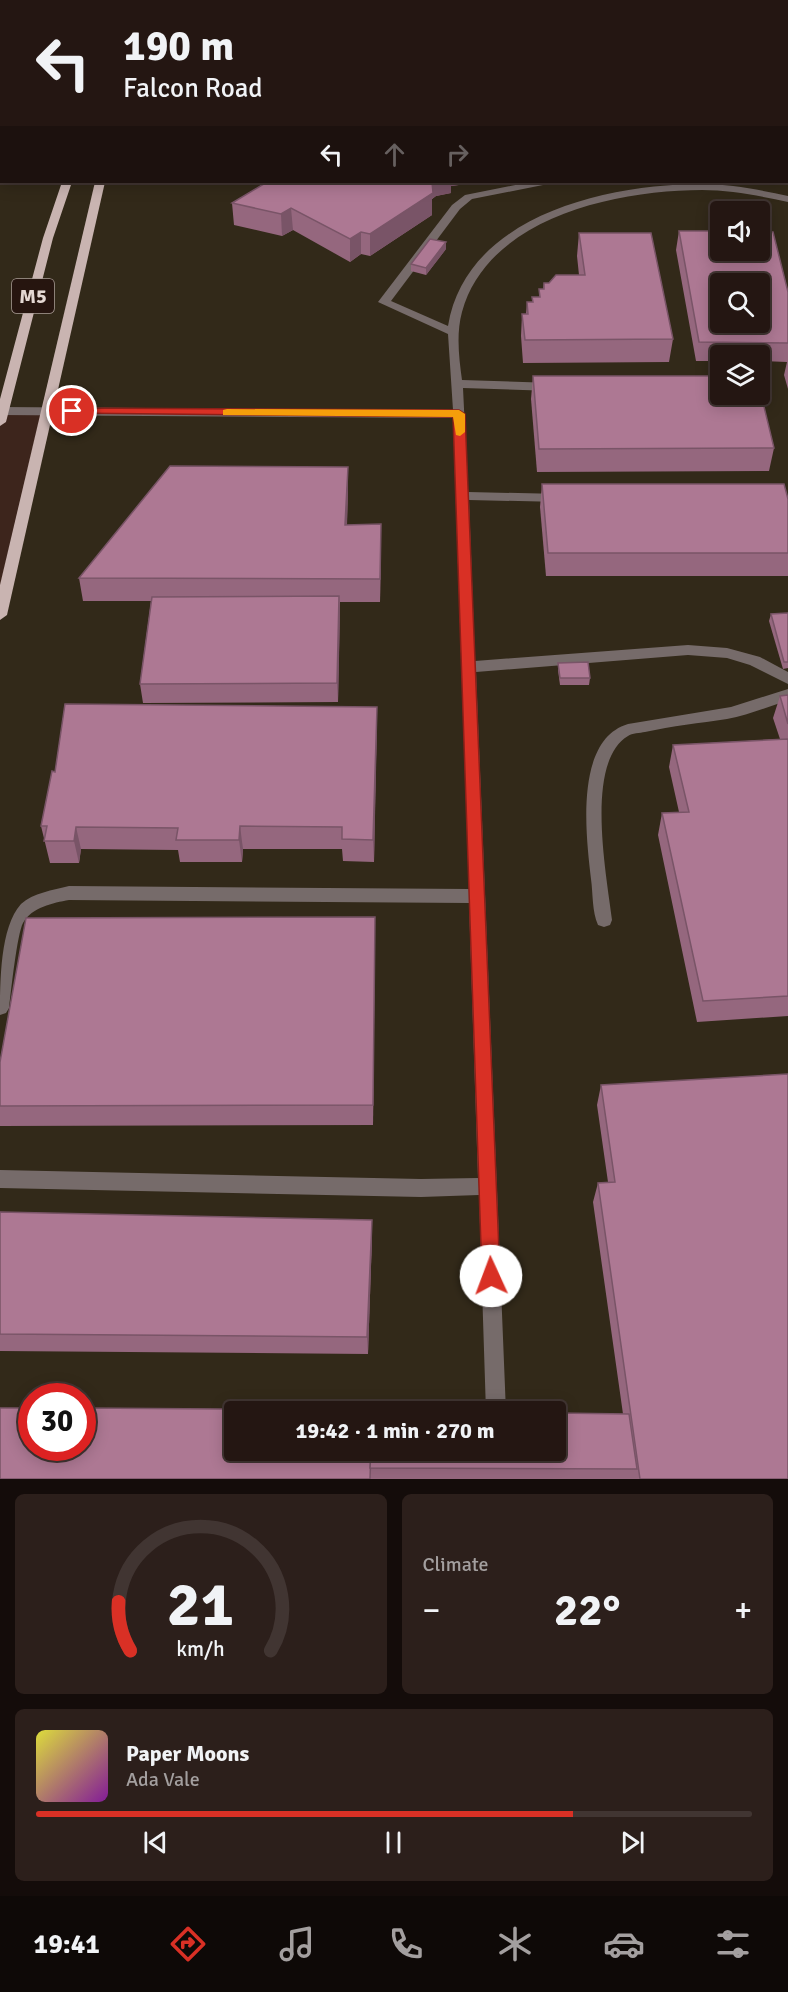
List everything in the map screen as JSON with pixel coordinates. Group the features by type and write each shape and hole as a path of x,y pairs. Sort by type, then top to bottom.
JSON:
{"main road":[{"name":"M5","path":"1,415 48,238 67,183"},
{"name":"M5","path":"0,615 49,411 100,183"}],"street":[{"path":"453,332 384,302 456,207 469,196 538,183"},
{"path":"496,1401 459,414 453,332 460,302 474,276 494,249 531,226 581,204 620,195 715,185 758,187 788,199"},
{"path":"457,384 568,387"},
{"path":"1,415 49,411 459,414"},
{"path":"462,496 579,499"},
{"path":"468,667 688,650 727,653 755,661 788,679"},
{"path":"604,920 593,804 596,777 606,746 622,731 677,718 741,710 788,694"},
{"path":"0,1008 15,921 28,907 47,898 69,893 477,896"},
{"path":"0,1179 421,1188 487,1186"}],"shaded area":[{"path":"0,183 788,183 788,1479 0,1479 0,621 49,412 0,413"},
{"path":"49,411 8,587 0,621 0,413"}],"building":[{"path":"265,183 432,183 433,193 370,234 361,232 350,239 291,208 281,214 232,203"},
{"path":"679,231 710,231 710,261 770,261 770,232 773,232 788,292 788,343 699,342"},
{"path":"579,233 651,233 673,339 525,340 522,314 528,314 527,302 533,302 532,297 540,297 539,289 544,289 544,283 549,283 556,275 585,275"},
{"path":"430,239 446,242 426,268 411,264"},
{"path":"533,376 710,376 710,405 764,405 774,448 539,449"},
{"path":"170,466 348,467 345,525 381,524 380,579 79,578"},
{"path":"542,484 784,484 788,499 788,553 548,553"},
{"path":"339,596 337,683 140,684 152,597"},
{"path":"788,613 788,662 784,662 771,614"},
{"path":"588,662 590,678 560,678 558,663"},
{"path":"788,695 788,724 780,696"},
{"path":"65,704 377,707 373,840 342,839 342,827 240,826 239,840 176,840 178,828 76,827 74,841 44,841 47,826 41,826 52,771 55,772"},
{"path":"788,739 788,996 703,1001 662,813 689,812 673,745"},
{"path":"375,917 373,1105 0,1106 0,1062 26,918"},
{"path":"788,1074 788,1479 640,1479 598,1183 615,1182 601,1085"},
{"path":"0,1212 372,1220 367,1337 0,1334"},
{"path":"0,1408 18,1408 18,1461 96,1461 96,1408 224,1409 224,1461 371,1461 370,1479 0,1479"},
{"path":"566,1413 629,1414 637,1469 370,1468 370,1461 566,1461"}],"slow traffic":[{"path":"227,412 459,414 460,432"}],"route":[{"path":"72,411 459,414 491,1276"}]}
